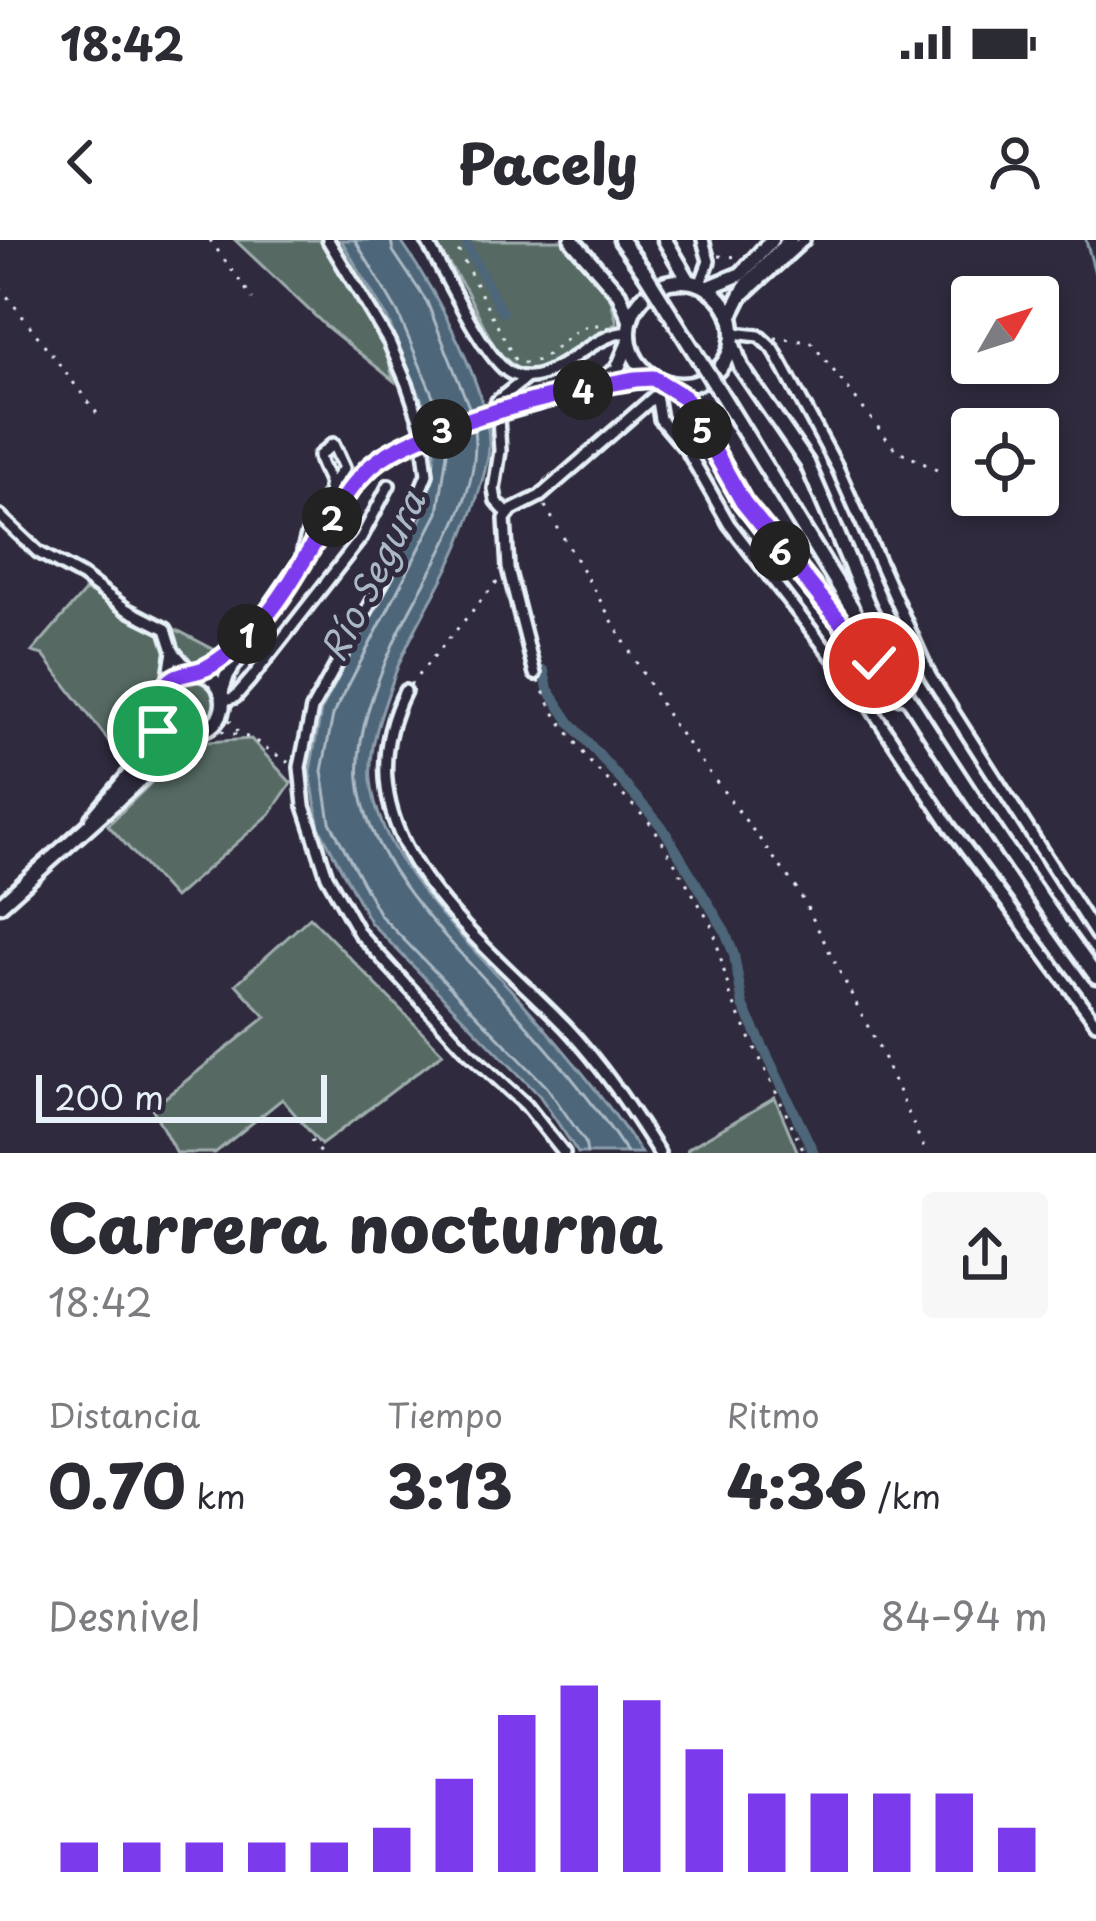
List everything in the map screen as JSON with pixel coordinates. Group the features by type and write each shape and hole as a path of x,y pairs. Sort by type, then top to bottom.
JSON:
{"main road":[{"path":"572,240 619,294 633,356 659,385 691,406 730,483 760,526 947,759"},
{"path":"621,240 947,759 1096,976"},
{"path":"665,240 730,316"},
{"path":"592,387 617,370 626,332 642,298 652,289 663,284 699,285 741,274 772,240"},
{"path":"790,240 745,287 730,316 741,367 807,463 864,596 947,759"},
{"path":"0,905 192,733 210,728 227,675 369,468 422,435 592,387 690,385 713,375 729,355 733,338"},
{"path":"192,733 176,728 165,715 162,699 169,683 218,661 261,621"},
{"path":"193,672 208,676 222,701"},
{"path":"88,825 140,762 165,715"}],"street":[{"path":"328,240 389,342 407,383 421,425 427,474 386,575 312,710 300,767 314,844 358,933 467,1051 526,1105 564,1153"},
{"path":"426,240 488,352 512,374 525,379"},
{"path":"699,285 709,261 703,240"},
{"path":"736,302 804,240"},
{"path":"508,514 496,501 494,489 500,451 497,401 525,379 626,332"},
{"path":"733,338 759,336 774,350 837,467 930,676 1096,935"},
{"path":"535,674 508,568 508,514 540,496 659,385"},
{"path":"659,385 656,408 661,419 688,452 740,539 866,699 994,888 1096,1023"},
{"path":"222,701 235,697 250,680 361,538 389,485"},
{"path":"301,564 303,547 329,488"},
{"path":"0,516 38,552 166,629 173,651 169,683"},
{"path":"173,651 193,672"},
{"path":"405,692 385,740 384,755 387,803 400,841 449,908 592,1058 659,1153"}],"path":[{"path":"210,240 254,299"},
{"path":"453,240 516,362 528,364 548,356 580,327 604,324 626,332"},
{"path":"0,287 99,416"},
{"path":"759,336 811,342 895,448 943,473"},
{"path":"540,496 670,720 798,890 882,1054 926,1153"},
{"path":"405,692 508,568"},
{"path":"535,674 553,711 590,762 653,826 713,928 731,998 805,1153"},
{"path":"222,701 239,733"},
{"path":"210,728 239,733 300,767"},
{"path":"311,1140 320,1153"}],"green space":[{"path":"235,240 357,240 389,302 375,311 394,381 327,327"},
{"path":"433,240 563,240 610,296 617,323 551,364 523,373 497,352 466,290"},
{"path":"85,591 121,601 215,650 191,678 202,680 215,694 205,723 182,722 168,704 124,761 43,655 32,652"},
{"path":"251,739 291,783 270,814 174,898 108,825 192,743"},
{"path":"310,917 443,1053 321,1145 282,1099 215,1153 176,1153 152,1108 266,1017 236,984"},
{"path":"775,1098 798,1153 688,1153 687,1149"}],"water":[{"path":"341,240 400,240 460,345 488,433 488,457 470,516 402,656 378,726 371,780 378,812 391,842 430,901 570,1057 641,1153 578,1153 539,1095 370,922 319,827 310,771 321,711 427,508 435,453 431,422 387,318"}],"waterway":[{"path":"464,240 502,312"},
{"path":"1086,240 1096,277"},
{"path":"544,671 548,689 570,722 663,828 725,931 743,1005 814,1153"}],"route":[{"path":"158,731 169,683 218,661 261,621 356,483 383,456 422,435 635,379 653,378 684,397 743,502 874,663"}],"water label":[{"name":"Río Segura","path":"373,576"}]}
